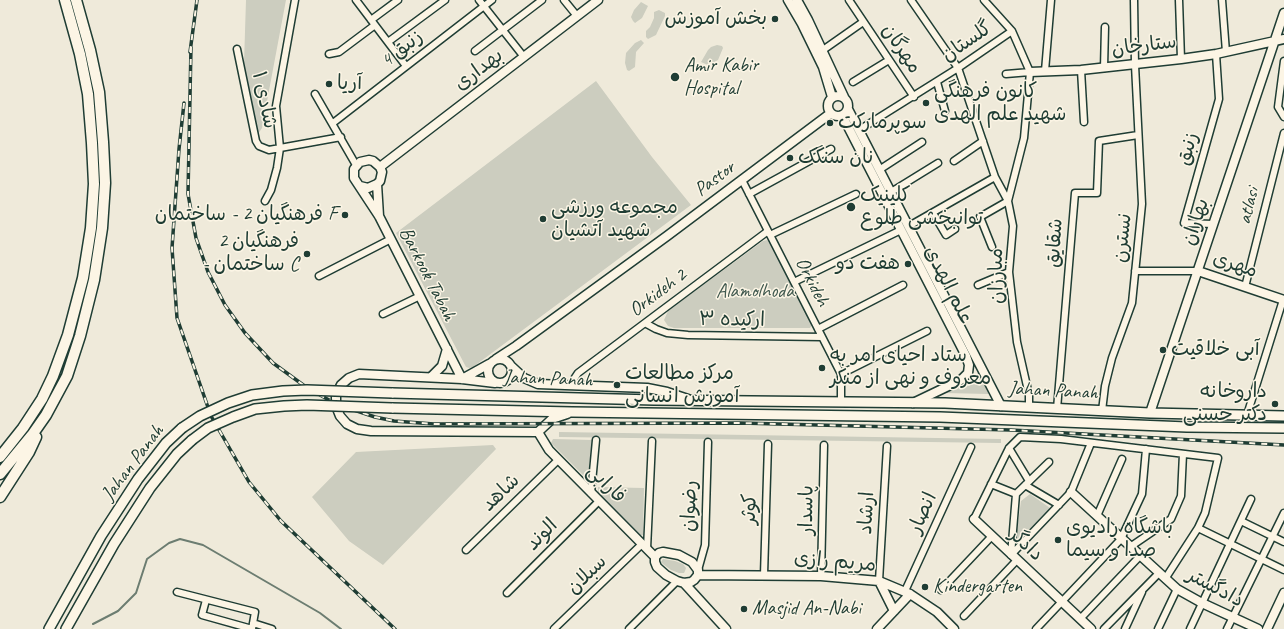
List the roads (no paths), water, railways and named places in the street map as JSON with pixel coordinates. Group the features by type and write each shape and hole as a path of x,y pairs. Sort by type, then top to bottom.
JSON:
{"highway":[{"path":"0,457 23,428 42,399 53,376 68,335 83,278 91,228 94,184 88,94 80,54 65,0"},
{"path":"0,497 28,452 67,376 80,336 94,280 102,228 105,183 99,92 90,50 76,0"},
{"path":"0,474 32,435 46,415"}],"main road":[{"name":"Jahan Panah","path":"49,629 101,536 138,480 166,443 182,428 200,416 228,403 252,395 307,390 692,400 913,403 1150,413 1284,416"},
{"name":"Jahan Panah","path":"66,629 114,544 150,488 177,454 208,428 233,417 256,410 284,406 300,406 572,412 940,417 1187,427 1284,428"}],"street":[{"path":"265,201 271,190 277,168 280,148 276,106 295,0"},
{"path":"356,0 406,66"},
{"path":"329,54 339,52 398,0"},
{"path":"388,42 444,0"},
{"path":"480,0 524,57"},
{"name":"زنبق 4","path":"332,123 492,0"},
{"path":"475,51 542,0"},
{"path":"564,0 577,16"},
{"name":"بهداری","path":"380,167 598,0"},
{"path":"788,0 802,24 823,68 832,97 828,105 831,113 838,116 845,112 848,102 844,97 823,50 797,0"},
{"name":"مهرگان","path":"849,0 914,96"},
{"path":"911,0 958,68 996,177 1008,201 980,216 992,247"},
{"path":"984,0 1012,31 1030,72"},
{"path":"1045,72 1051,0"},
{"name":"نسترن","path":"1102,411 1105,386 1112,358 1132,303 1142,204 1135,64 1134,0"},
{"path":"1179,0 1181,59"},
{"path":"1222,0 1226,52"},
{"name":"بهاران","path":"1150,413 1284,13"},
{"path":"823,50 863,22"},
{"path":"1104,68 1105,27"},
{"name":"گلستان","path":"859,130 937,82 1012,31"},
{"name":"ستارخان","path":"1006,74 1081,70 1181,59 1216,54 1284,39"},
{"name":"شادی ۱","path":"237,49 256,141 259,146 269,150 340,137"},
{"name":"زنبق","path":"1213,224 1184,222 1219,99 1216,54"},
{"path":"853,82 889,60"},
{"path":"1284,61 1282,92 1278,107 1284,117"},
{"path":"1081,70 1084,122"},
{"name":"مبارزان","path":"1029,408 1029,395 1017,342 1009,272 1014,226 1008,201 1024,138 1030,72"},
{"path":"937,82 945,111"},
{"path":"316,94 356,165"},
{"path":"832,97 837,95 844,97"},
{"name":"علم الهدی","path":"845,112 859,130 891,192 905,228 966,356 969,368"},
{"name":"علم الهدی","path":"845,112 905,228 979,362 1001,406"},
{"name":"Pastor","path":"510,364 516,346 831,113"},
{"name":"atlasi","path":"1245,287 1284,133"},
{"name":"شقایق","path":"1058,409 1075,193 1098,193 1099,141 1138,135"},
{"path":"954,162 983,141"},
{"path":"880,170 922,142"},
{"path":"749,194 832,149"},
{"path":"369,160 373,161 380,167 382,176 377,184 368,188 360,186 354,178 354,169 360,162 369,160"},
{"path":"891,192 938,163"},
{"path":"794,282 905,228 996,177"},
{"name":"Orkideh","path":"742,180 840,374 841,402"},
{"path":"377,184 379,216"},
{"name":"Barkook Tabah","path":"360,186 379,216 462,379"},
{"name":"Orkideh 2","path":"572,385 578,373 769,233 856,194"},
{"path":"933,212 946,235 955,229"},
{"path":"319,276 391,239"},
{"path":"1135,271 1198,271"},
{"name":"مهری","path":"1198,271 1284,300"},
{"path":"978,285 1009,272"},
{"path":"818,329 903,285"},
{"path":"383,314 420,296"},
{"path":"1247,415 1284,300"},
{"name":"ارکیده ۳","path":"645,323 667,333 688,335 822,337"},
{"path":"840,374 927,331"},
{"path":"495,383 487,373 493,362 516,346"},
{"path":"431,377 442,366 447,350"},
{"path":"462,379 500,359 510,364 531,382 545,385 647,388 667,392 692,400"},
{"path":"913,403 961,380 966,376 969,368 975,367 979,362"},
{"path":"510,364 512,374 510,378 503,383 431,377 365,374 354,375 345,381 338,390 336,400 337,411 347,424 357,429 371,431 538,432 552,419 572,412"},
{"name":"فارابی","path":"538,432 545,445 558,460 655,557"},
{"path":"974,519 1009,448 1020,437 1061,439 1218,458 1205,513 1198,528 1162,576 1144,589 1104,629"},
{"path":"591,493 596,440"},
{"path":"645,547 652,441"},
{"name":"رضوان","path":"698,572 704,545 708,442"},
{"path":"964,616 1071,492 1091,443"},
{"name":"کوثر","path":"764,575 768,444"},
{"name":"پاسدار","path":"821,576 824,445"},
{"name":"ارشاد","path":"879,581 887,446"},
{"name":"انصار","path":"908,593 970,447"},
{"path":"1009,448 1027,483 1059,505"},
{"path":"1036,629 1121,539 1142,494 1146,449"},
{"path":"1130,547 1171,519 1181,496 1183,454"},
{"path":"1097,516 1122,459"},
{"name":"شاهد","path":"466,550 558,460"},
{"path":"1014,557 1016,494 1049,462"},
{"path":"991,484 1016,494"},
{"name":"دادگستر","path":"1071,492 1177,589 1202,603 1258,629"},
{"path":"1190,629 1251,499"},
{"name":"الوند","path":"507,593 599,501"},
{"path":"1227,629 1284,513"},
{"name":"دادگر","path":"974,519 1090,629"},
{"path":"1241,521 1284,542"},
{"path":"1198,528 1284,570"},
{"path":"941,590 992,536"},
{"name":"سبلان","path":"554,629 645,547"},
{"path":"629,629 680,582 693,581 698,572 692,562 679,555 663,552 659,553 655,557 654,562 657,567 666,575 680,582 723,628"},
{"path":"1080,619 1140,556"},
{"name":"مریم رازی","path":"698,572 821,576 879,581 908,593 937,612 954,629"},
{"path":"879,581 894,611"},
{"path":"1125,629 1144,589"},
{"path":"1158,629 1177,589"},
{"path":"177,592 255,612 252,627"},
{"path":"876,629 894,611 908,593"},
{"path":"1267,629 1284,593"},
{"path":"206,600 202,615 252,627 272,629"}],"waterway":[{"path":"93,624 118,611 136,593 147,559 169,543 180,539 203,545 320,613 341,629"}],"railway":[{"path":"190,52 197,0"},
{"path":"191,47 188,194 196,238 208,272 225,305 245,333 273,363 306,387 336,404 375,417 394,421 434,424 740,423 1011,430 1284,445"},
{"path":"184,103 172,248 177,318 211,416 249,482 281,521 395,629"}],"place":[{"name":"بخش آموزش","path":"775,19"},
{"name":"Amir Kabir Hospital","path":"675,77"},
{"name":"آریا","path":"329,84"},
{"name":"کانون فرهنگی شهید علم الهدی","path":"926,103"},
{"name":"سوپرمارکت","path":"830,123"},
{"name":"نان سنگک","path":"790,158"},
{"name":"کلینیک توانبخشی طلوع","path":"851,207"},
{"name":"فرهنگیان 2 - ساختمان F","path":"345,215"},
{"name":"مجموعه ورزشی شهید آتشیان","path":"543,219"},
{"name":"فرهنگیان 2 - ساختمان C","path":"307,254"},
{"name":"هفت دو","path":"908,264"},
{"name":"آبی خلاقیت","path":"1163,350"},
{"name":"ستاد احیای امر به معروف و نهی از منکر","path":"822,368"},
{"name":"مرکز مطالعات آموزش انسانی","path":"617,385"},
{"name":"داروخانه دکتر حسنی","path":"1275,404"},
{"name":"باشگاه رادیوی صدا و سیما","path":"1058,540"},
{"name":"Kindergarten","path":"925,587"},
{"name":"Masjid An-Nabi","path":"744,609"}],"park label":[{"name":"Alamolhoda","path":"755,292"}]}
